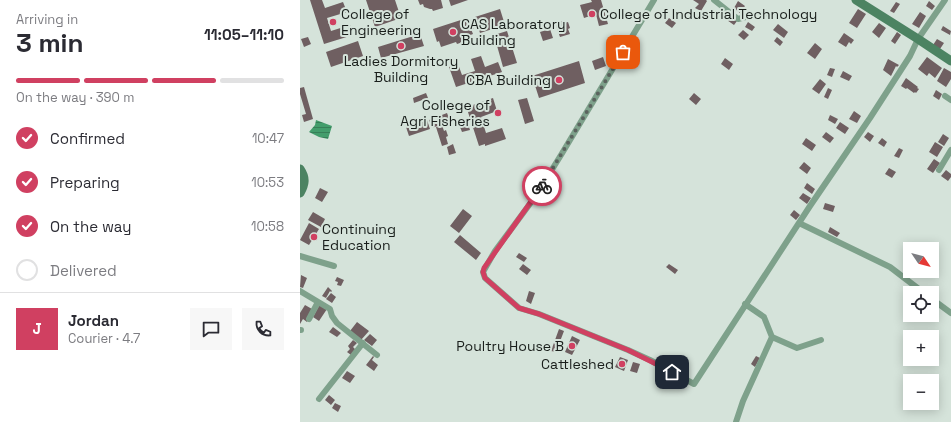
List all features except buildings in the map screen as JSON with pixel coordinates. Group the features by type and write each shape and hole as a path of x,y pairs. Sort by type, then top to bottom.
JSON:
{"street":[{"path":"654,0 561,155 535,196 495,251 484,268 483,274 488,281 519,308 539,314 628,350 694,384 745,304 878,106 910,56 918,39 945,0"},
{"path":"714,0 738,19 753,15"},
{"path":"856,0 951,61"},
{"path":"945,96 951,100"},
{"path":"939,170 951,150"},
{"path":"300,168 305,182 300,193"},
{"path":"799,223 890,267 915,286"},
{"path":"300,256 334,266"},
{"path":"300,291 330,309 332,316 337,322 377,355"},
{"path":"309,319 318,302"},
{"path":"745,304 764,317 772,337 797,348 821,340"},
{"path":"939,304 951,313"},
{"path":"736,422 743,401 772,337"},
{"path":"319,399 363,343"}],"shaded area":[{"path":"316,120 332,126 328,139 319,137 309,132 315,125"}],"way so far":[{"path":"542,186 623,52"}],"place":[{"name":"College of Industrial Technology","path":"592,14"},
{"name":"College of Engineering","path":"333,22"},
{"name":"CAS Laboratory Building","path":"453,32"},
{"name":"Ladies Dormitory Building","path":"401,46"},
{"name":"CBA Building","path":"559,80"},
{"name":"College of Agri Fisheries","path":"498,113"},
{"name":"Continuing Education","path":"314,237"},
{"name":"Poultry House B","path":"572,346"},
{"name":"Cattleshed","path":"622,364"}],"route":[{"path":"542,186 484,268 483,272 485,278 519,308 539,314 602,339 650,360 672,372"}]}
